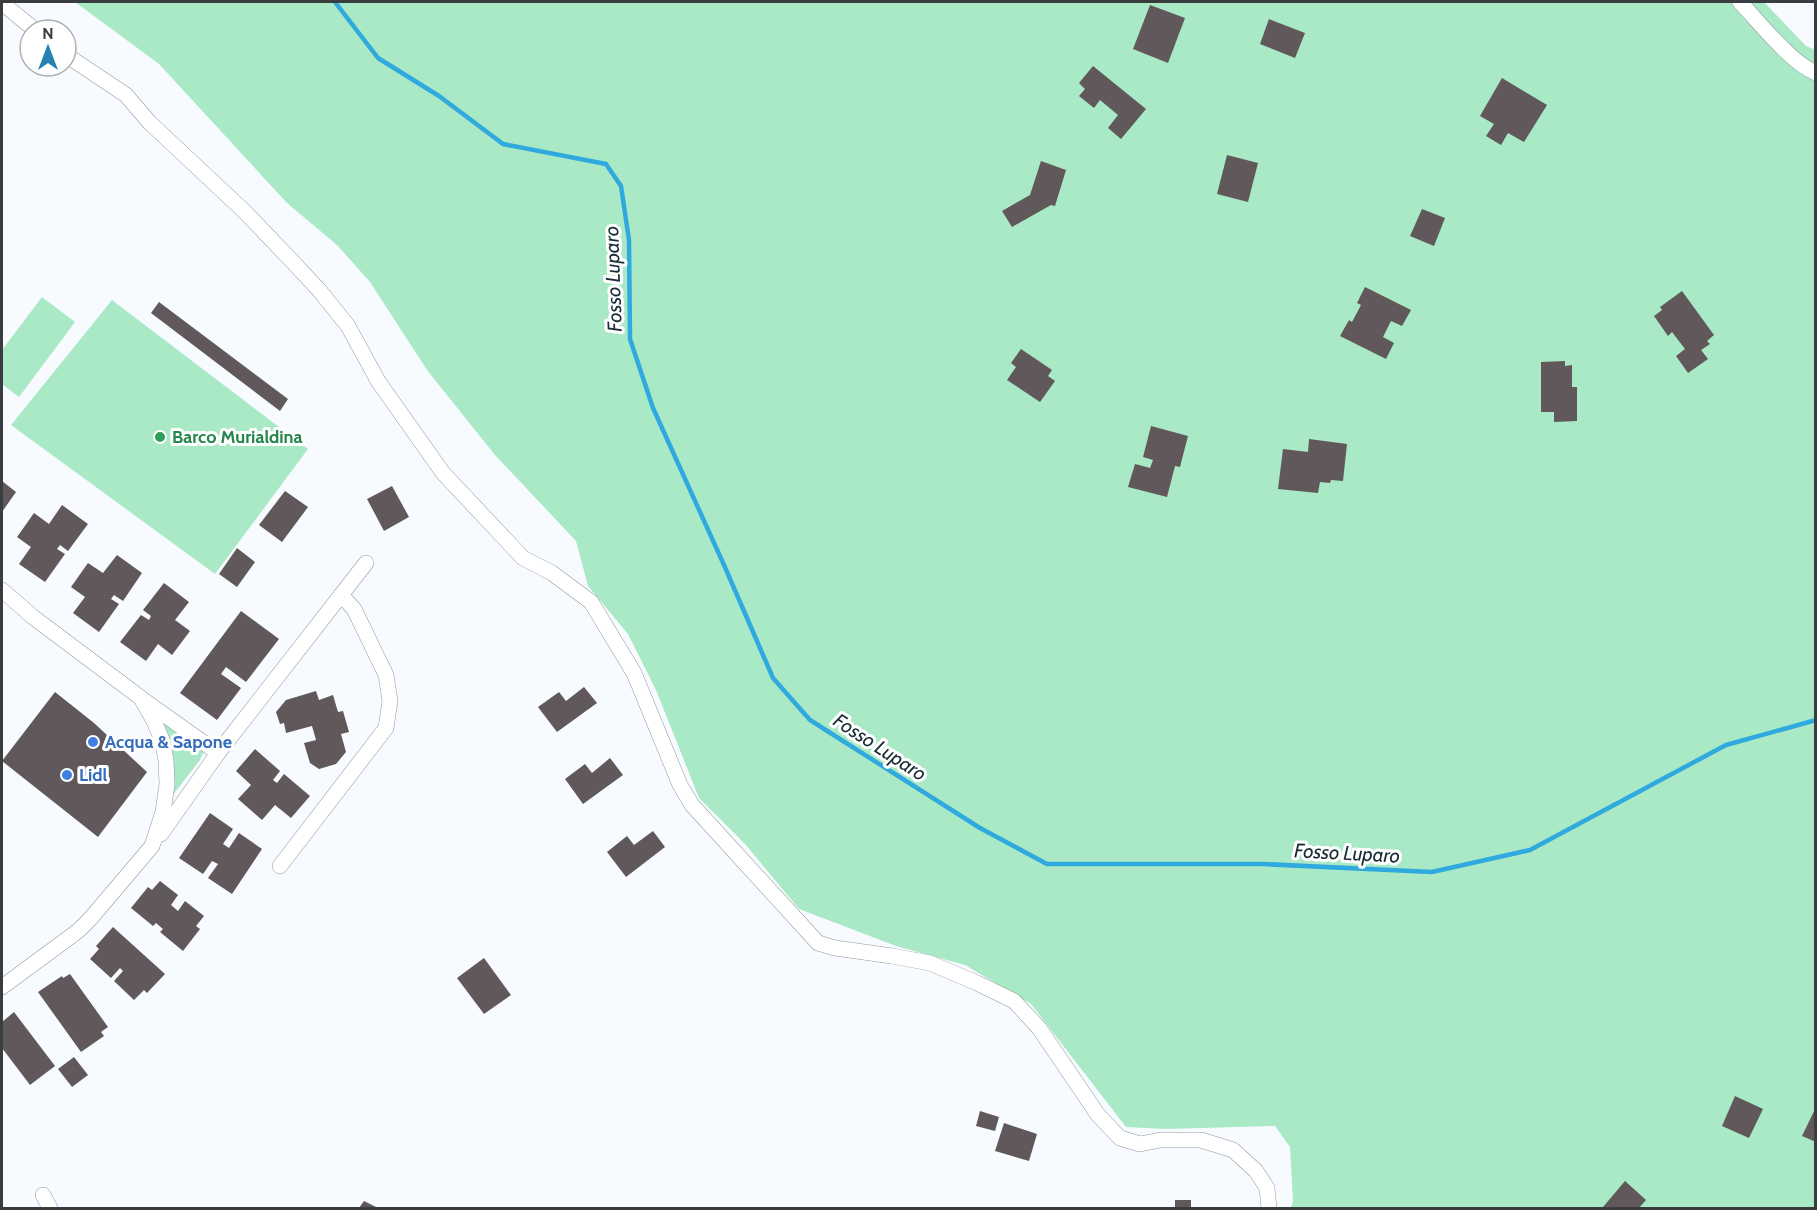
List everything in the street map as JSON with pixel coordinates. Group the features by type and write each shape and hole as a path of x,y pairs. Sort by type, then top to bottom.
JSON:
{"street":[{"path":"1740,2 1784,49 1808,70 1815,73"},
{"path":"2,3 20,18"},
{"path":"78,63 126,94 149,122 245,212 319,290 348,326 378,381 443,472 523,558 552,573 591,602 634,673 680,785 692,805 818,943 835,948 930,963 1014,1001 1039,1028 1098,1115 1120,1138 1140,1144 1161,1140 1201,1140 1233,1150 1256,1172 1267,1188 1269,1209"},
{"path":"2,987 78,931 152,846 218,753 366,563"},
{"path":"2,590 33,617 218,753"},
{"path":"280,866 386,728 390,701 386,675 354,609 341,595"},
{"path":"141,698 154,722 166,760 167,784 163,812 152,846"}],"green space":[{"path":"75,2 1764,2 1806,46 1816,50 1815,1208 1291,1208 1293,1201 1290,1147 1275,1126 1166,1129 1126,1127 1031,1004 965,965 896,946 799,909 745,844 699,798 656,690 628,634 588,586 576,541 495,455 427,370 370,282 337,245 287,203 159,64"},
{"path":"42,297 75,322 19,397 2,384 2,350"},
{"name":"Barco Murialdina","path":"112,300 308,449 215,574 11,425"},
{"path":"161,718 203,753 172,796 173,756"}],"building":[{"path":"1150,5 1185,18 1168,63 1133,49"},
{"path":"1269,19 1305,33 1295,58 1260,44"},
{"path":"1093,66 1146,109 1121,139 1108,128 1118,115 1100,100 1094,108 1079,96 1085,89 1079,83"},
{"path":"1502,78 1547,105 1524,142 1508,133 1501,145 1486,136 1494,124 1480,116"},
{"path":"1227,155 1258,163 1248,202 1217,194"},
{"path":"1041,161 1066,170 1055,206 1051,205 1012,227 1002,211 1030,195"},
{"path":"1422,209 1445,218 1434,246 1410,236"},
{"path":"1365,287 1411,310 1402,326 1391,321 1383,337 1394,343 1386,359 1340,336 1349,320 1352,322 1361,305 1357,303"},
{"path":"1682,291 1714,335 1707,341 1710,344 1701,350 1708,359 1688,373 1676,356 1685,349 1672,332 1668,336 1654,316 1662,310 1660,307"},
{"path":"159,302 288,399 280,411 151,313"},
{"path":"1021,349 1052,370 1048,376 1055,381 1040,402 1007,380 1016,367 1011,363"},
{"path":"1565,361 1565,366 1572,365 1572,387 1577,387 1577,421 1554,422 1554,412 1541,412 1541,362"},
{"path":"1151,426 1188,436 1180,467 1175,466 1167,497 1128,487 1135,464 1150,468 1153,460 1143,457"},
{"path":"1309,439 1347,444 1343,481 1320,482 1318,493 1278,489 1283,449 1308,452"},
{"path":"2,481 16,492 2,512"},
{"path":"392,486 409,517 384,531 367,499"},
{"path":"285,491 308,507 282,542 259,525"},
{"path":"62,505 88,524 68,551 60,545 57,549 65,554 45,582 19,564 31,547 17,537 34,513 49,524"},
{"path":"237,548 255,562 237,587 219,574"},
{"path":"117,555 142,573 123,601 114,595 111,599 119,604 99,632 73,613 85,597 71,587 88,563 103,573"},
{"path":"164,583 189,602 175,620 190,631 172,655 158,644 146,661 120,642 141,615 149,620 151,616 143,610"},
{"path":"241,611 279,639 246,682 226,667 221,674 241,688 217,720 180,693"},
{"path":"584,687 597,703 557,732 538,707 559,692 566,701"},
{"path":"316,691 319,700 333,695 338,712 343,711 349,732 341,734 346,752 336,764 319,769 310,763 304,743 316,740 312,726 286,733 284,723 280,724 276,712 286,700"},
{"name":"Lidl","path":"55,692 94,723 147,772 98,837 2,761"},
{"path":"255,749 280,771 273,780 277,783 284,774 310,796 291,818 275,805 262,820 238,799 251,785 236,771"},
{"path":"610,758 623,775 583,804 565,779 585,764 592,773"},
{"path":"210,813 233,829 223,844 229,848 239,833 262,849 232,894 208,878 218,864 212,861 203,874 179,858"},
{"path":"653,831 665,847 626,877 607,852 627,836 634,845"},
{"path":"160,881 178,895 171,905 178,911 185,901 204,916 196,926 200,929 183,951 160,932 163,929 156,923 153,926 131,908 148,887 152,890"},
{"path":"113,927 165,974 147,993 144,990 134,1000 114,981 123,971 120,968 111,978 90,959 99,949 96,946"},
{"path":"484,958 511,995 484,1014 457,978"},
{"path":"70,974 108,1027 101,1032 104,1036 81,1052 38,992 62,976 63,978"},
{"path":"14,1012 55,1066 30,1085 2,1048 2,1022"},
{"path":"74,1057 88,1075 72,1087 58,1069"},
{"path":"1735,1096 1763,1109 1749,1138 1722,1126"},
{"path":"1816,1107 1816,1142 1802,1136"},
{"path":"980,1111 999,1117 995,1131 976,1126"},
{"path":"1004,1123 1037,1134 1029,1161 995,1151"},
{"path":"1625,1181 1646,1200 1639,1208 1603,1207"},
{"path":"1175,1200 1191,1200 1191,1208 1175,1208"},
{"path":"364,1201 378,1208 359,1208"}],"waterway":[{"name":"Fosso Luparo","path":"335,2 378,58 439,96 503,144 606,164 621,186 629,240 630,339 653,408 773,678 810,720 980,828 1047,864 1262,864 1432,872 1530,850 1726,745 1816,720"}],"place":[{"name":"Barco Murialdina","path":"160,437"},
{"name":"Acqua & Sapone","path":"93,742"},
{"name":"Lidl","path":"67,775"}]}
